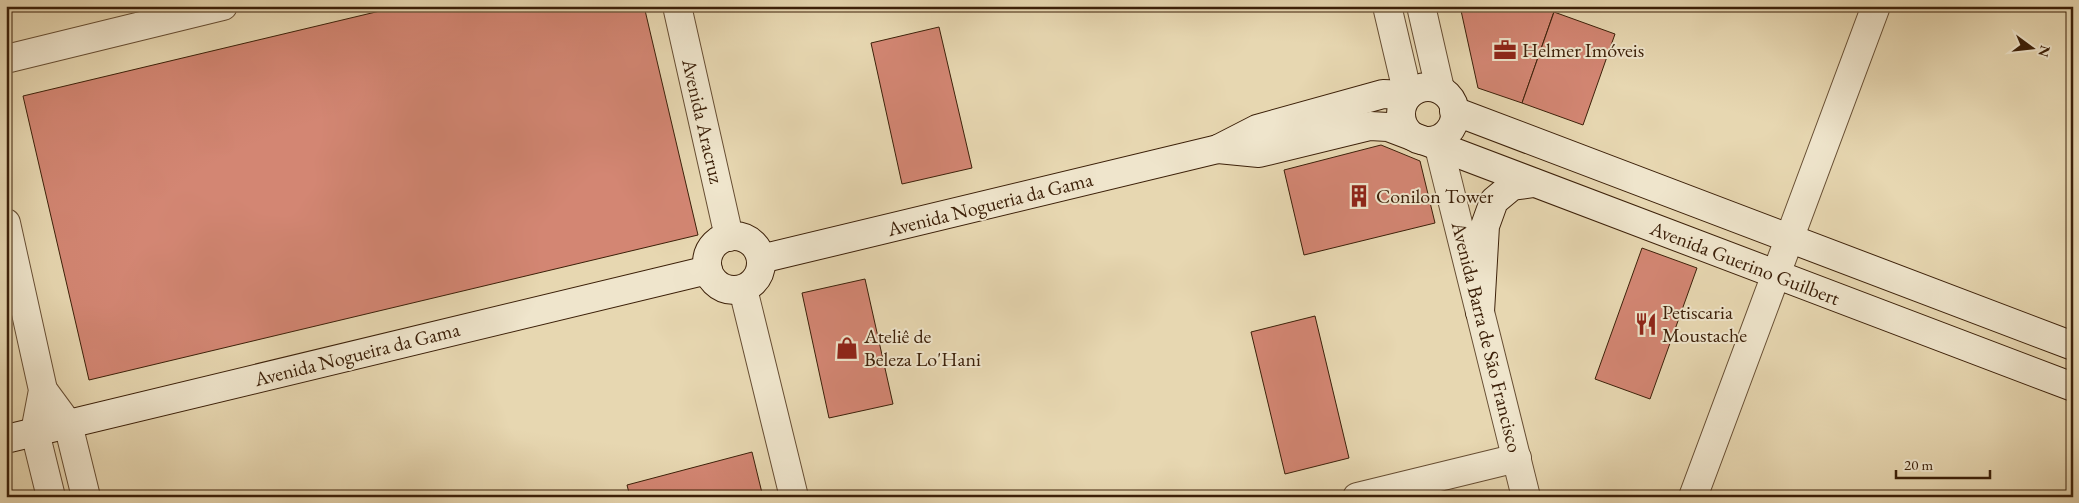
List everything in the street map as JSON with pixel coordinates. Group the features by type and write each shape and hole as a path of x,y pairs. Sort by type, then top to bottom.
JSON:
{"main road":[{"path":"6,59 223,6"},
{"name":"Avenida Aracruz","path":"677,6 729,237"},
{"path":"1387,6 1408,95"},
{"path":"1421,6 1447,100 1450,128 1444,135 1427,141 1429,143 1410,134 1404,128 1401,120 1401,111 1408,95 1415,90 1423,87 1447,100"},
{"path":"1693,497 1876,6"},
{"name":"Avenida Nogueria da Gama","path":"761,260 1218,149 1257,129 1383,94 1408,95"},
{"name":"Avenida Guerino Guilbert","path":"1447,100 1789,238 2073,346"},
{"name":"Avenida Nogueria da Gama","path":"1218,149 1259,153 1370,126 1388,127 1429,143"},
{"name":"Avenida Guerino Guilbert","path":"1429,143 2073,387"},
{"name":"Avenida Barra de São Francisco","path":"1429,143 1480,312 1526,497"},
{"path":"1480,312 1485,226 1494,201 1512,186 1534,183"},
{"path":"6,223 43,390 35,432 51,497"},
{"path":"738,236 753,244 761,260 761,269 757,277 744,289 726,289 718,284 708,270 710,253 721,240 729,237 738,236"},
{"name":"Avenida Nogueira da Gama","path":"6,439 708,270"},
{"path":"744,289 794,497"},
{"path":"43,390 68,424 86,497"},
{"path":"1357,497 1517,458"}],"building":[{"path":"401,6 644,6 698,235 89,380 23,96"},
{"name":"Helmer Imóveis","path":"1460,6 1556,6 1522,103 1478,88"},
{"path":"1554,12 1615,34 1583,125 1522,103"},
{"path":"939,27 972,168 902,184 871,43"},
{"name":"Conilon Tower","path":"1381,145 1420,161 1435,223 1304,255 1284,170"},
{"name":"Petiscaria Moustache","path":"1642,248 1697,268 1650,399 1595,379"},
{"name":"Ateliê de Beleza Lo'Hani","path":"865,279 893,404 829,418 802,293"},
{"path":"1315,316 1349,458 1285,474 1251,332"},
{"path":"752,452 763,497 630,497 627,485"}],"place":[{"name":"Helmer Imóveis","path":"1505,50"},
{"name":"Conilon Tower","path":"1359,196"},
{"name":"Petiscaria Moustache","path":"1646,324"},
{"name":"Ateliê de Beleza Lo'Hani","path":"847,348"}]}
